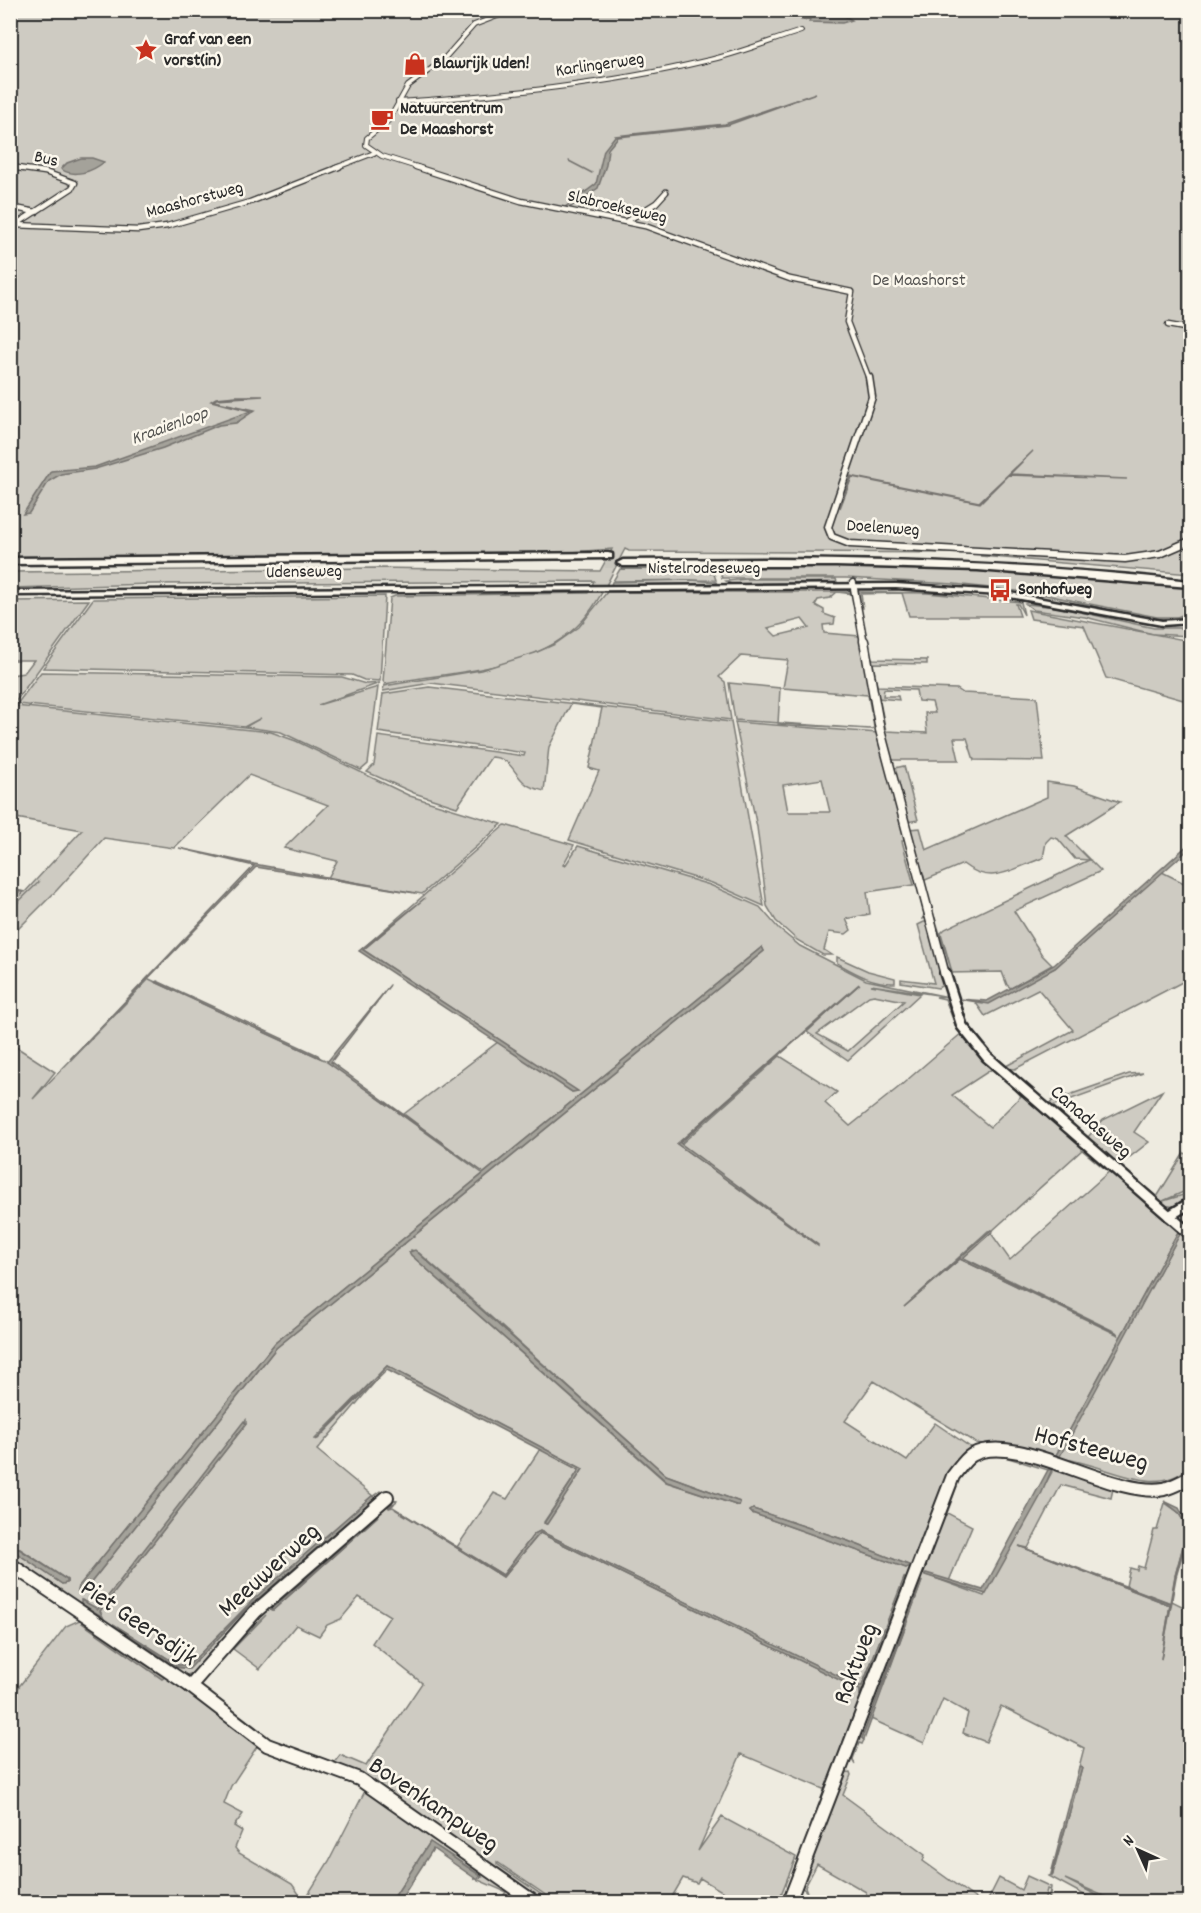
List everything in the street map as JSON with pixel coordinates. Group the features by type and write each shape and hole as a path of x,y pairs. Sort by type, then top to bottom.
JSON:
{"highway":[{"path":"1191,577 1110,568 920,557 624,559 916,564 1038,570 1191,584"},
{"path":"10,561 607,560 10,568"}],"street":[{"path":"374,153 366,145 367,138 389,120 408,86 448,56 474,25 513,10"},
{"name":"Karlingerweg","path":"398,102 480,97 644,74 707,61 801,31"},
{"name":"Slabroekseweg","path":"374,153 521,201 654,228 790,279 852,292"},
{"name":"Maashorstweg","path":"12,227 138,230 167,226 249,202 374,153"},
{"name":"Bus","path":"10,167 45,172 75,183 36,212"},
{"path":"627,221 656,203 666,192"},
{"path":"10,207 36,212"},
{"path":"12,227 36,212"},
{"name":"Doelenweg","path":"852,292 845,318 848,332 870,379 872,398 828,527 827,531 832,537 843,543 1125,559 1160,554 1191,541"},
{"path":"1168,325 1191,329"},
{"name":"Canadasweg","path":"853,585 880,730 958,1017 969,1036 998,1068 1191,1234"},
{"name":"Nistelrodeseweg","path":"598,587 896,585 1009,594 1162,623 1191,621"},
{"name":"Udenseweg","path":"10,593 598,587"},
{"path":"1169,1216 1191,1203"},
{"name":"Hofsteeweg","path":"978,1451 1006,1450 1144,1489 1179,1485 1191,1478"},
{"name":"Raktweg","path":"789,1902 953,1476 963,1460 978,1451"},
{"name":"Meeuwerweg","path":"190,1686 255,1612 387,1497"},
{"name":"Piet Geersdijk","path":"10,1564 190,1686 237,1725"},
{"name":"Bovenkampweg","path":"237,1725 267,1745 359,1779 534,1902"}],"green space":[{"name":"De Maashorst","path":"10,11 1190,11 1190,574 967,553 629,551 625,549 601,595 583,620 564,637 541,651 490,667 385,684 383,681 390,598 395,596 588,593 594,581 152,584 11,588 11,572 377,568 600,571 612,549 557,553 11,558"},
{"path":"741,565 966,571 1078,577 1190,587 1190,612 1177,617 1157,617 1033,593 954,584 846,578 722,578 720,572"},
{"path":"620,569 705,570 714,574 716,580 613,581"},
{"path":"836,579 837,582 731,584 726,581"},
{"path":"691,580 716,582 717,584 611,585 612,582"},
{"path":"607,592 837,592 830,598 818,600 815,605 824,610 824,614 835,618 834,624 823,625 824,633 860,636 873,709 871,711 868,695 783,688 788,660 741,656 719,677 725,682 731,720 431,683 383,691 384,686 481,670 535,653 555,644 579,627","holes":["802,619 809,628 776,636 768,628"]},
{"path":"857,592 927,593 1021,602 1024,615 1016,604 1020,616 909,616 902,593 861,594 863,608 860,608"},
{"path":"1022,593 1062,598 1130,615 1172,618 1190,614 1190,617 1155,619 1133,616"},
{"path":"385,596 380,681 364,680 352,675 43,668 93,599"},
{"path":"89,600 11,708 11,675 24,673 34,660 11,660 11,601"},
{"path":"1026,604 1057,607 1154,628 1190,628 1190,636 1153,634 1085,617 1034,610"},
{"path":"1028,610 1190,641 1190,702 1106,678 1084,626 1031,619"},
{"path":"869,655 873,659 927,660 927,664 873,663 877,686 957,689 963,693 1037,697 1044,761 974,760 967,738 954,738 959,760 891,760 877,703 880,702 886,731 927,733 925,713 935,713 932,702 918,701 916,690 884,689 883,696 898,696 899,700 877,698"},
{"path":"41,672 342,677 366,684 380,683 318,705 378,687 368,764 361,770 281,732 245,727 261,718 244,727 17,704"},
{"path":"729,683 780,688 778,723 735,720"},
{"path":"429,687 731,722 764,906 712,883 569,840 599,771 589,768 602,708 571,704 549,747 544,791 527,785 508,763 491,757 457,807 414,793 367,772 374,765 378,736 524,756 525,753 378,732 383,694"},
{"path":"15,706 271,732 296,741 410,796 502,824 422,894 328,878 337,861 284,848 328,805 249,775 174,848 104,838 11,936 10,910 40,881 11,909 11,889 25,892 82,830 11,817 10,712"},
{"path":"872,714 877,726 874,728"},
{"path":"735,722 878,733 895,798 893,802 897,804 927,917 923,919 924,913 905,838 902,841 914,885 867,892 870,914 846,919 851,930 846,934 829,932 824,950 832,955 823,955 797,940 776,921 767,906 757,827","holes":["822,779 830,812 788,812 783,785"]},
{"path":"778,723 856,728 778,724"},
{"path":"892,765 895,768 904,766 918,820 907,822"},
{"path":"1047,782 1074,786 1120,802 1066,836 1101,871 1014,911 1042,955 1052,965 1011,988 1007,985 1002,972 948,973 933,918 935,918 952,972 941,933 945,929 1089,860 1075,859 1058,839 1051,837 1046,842 1043,858 1012,870 993,875 984,874 963,864 923,881 909,829 920,828 926,850 1047,797"},
{"path":"505,825 574,845 563,865 565,866 578,846 710,885 760,907 779,929 800,946 866,980 941,996 871,985 920,994 848,1060 807,1032 859,984 677,1144 818,1245 680,1145 780,1056 837,1092 825,1103 850,1126 963,1032 983,1057 1010,1081 1009,1084 992,1069 952,1095 990,1127 1021,1096 1013,1087 1016,1086 1106,1164 1104,1168 1082,1150 904,1307 960,1259 1118,1335 962,1257 991,1233 1010,1260 1112,1169 1190,1237 1190,1240 1185,1237 1190,1242 1189,1467 1175,1476 1159,1480 1143,1480 1061,1459 1110,1476 1145,1482 1162,1482 1177,1477 1190,1468 1190,1473 1178,1481 1159,1486 1137,1485 1010,1448 976,1443 874,1381 845,1421 907,1461 935,1423 970,1447 952,1471 829,1788 823,1789 741,1754 698,1851 722,1817 796,1857 778,1902 740,1902 700,1878 697,1883 683,1878 669,1902 556,1902 497,1862 552,1902 545,1902 368,1780 333,1764 340,1755 366,1766 422,1683 372,1643 390,1616 359,1597 341,1619 327,1625 319,1636 296,1625 260,1669 233,1649 266,1615 228,1651 229,1654 221,1652 258,1612 386,1502 393,1499 397,1501 389,1508 393,1507 503,1577 540,1533 860,1690 860,1696 905,1577 862,1686 859,1686 540,1531 534,1534 503,1575 457,1547 494,1493 507,1499 540,1449 579,1470 544,1522 546,1524 583,1469 387,1366 315,1439 318,1439 380,1376 317,1450 373,1496 380,1491 387,1494 250,1612 196,1672 187,1675 178,1673 11,1561 11,1549 62,1584 67,1583 67,1580 11,1543 10,1043 55,1072 33,1099 149,979 327,1061 482,1173 404,1114 498,1042 572,1092 577,1091 362,949","holes":["762,947 764,951 276,1348 83,1592 78,1592 79,1586 275,1343","869,996 904,1001 848,1051 817,1034","1178,1232 1180,1234 1056,1459 1055,1457","411,1250 419,1253 451,1281 666,1475 740,1502 739,1506 666,1482 411,1255","246,1420 246,1424 100,1611 103,1617 81,1604 82,1600 98,1610","372,1496 374,1499 245,1610 189,1669 176,1667 113,1624 178,1665 189,1665 254,1599","753,1509 848,1541 911,1566 906,1568 750,1511","378,1516 273,1610 271,1609"]},
{"path":"1162,872 1190,886 1190,978 1015,1069 1004,1068 974,1038 1006,1066 1073,1030 1038,989 985,1016 976,1003 983,1004 1055,968"},
{"path":"928,922 945,984 938,988 901,982 901,979 934,983 918,925"},
{"path":"837,957 868,971 895,978 895,983 879,982 857,974 837,963"},
{"path":"936,997 948,997 958,1025 956,1027 945,999"},
{"path":"1143,1073 1052,1106 1055,1110 1050,1110 1049,1105 1052,1101 1129,1074"},
{"path":"1162,1091 1134,1132 1149,1142 1117,1167 1059,1118 1062,1115 1088,1137 1103,1120"},
{"path":"1184,1153 1190,1155 1190,1189 1163,1201 1190,1193 1190,1200 1176,1207 1163,1205 1124,1173 1127,1171 1157,1197"},
{"path":"985,1453 1020,1457 1131,1489 1130,1492 1113,1489 1111,1498 1061,1485 1028,1548 1019,1546 1170,1605 1161,1659 1172,1601 1190,1610 1190,1902 1117,1902 1065,1879 1110,1902 1097,1902 1049,1876 1053,1874 1082,1768 1079,1767 1084,1748 1001,1706 986,1742 963,1733 968,1713 943,1699 924,1743 871,1719 922,1581 862,1738 864,1740 862,1744 859,1743 853,1759 855,1765 850,1756 954,1484 957,1486 947,1513 972,1526 949,1581 924,1574 984,1596 1052,1472 1051,1469 992,1455 974,1459 960,1478 957,1477 969,1460"},
{"path":"1165,1503 1178,1512 1188,1528 1175,1576 1171,1603 1126,1586 1130,1568 1137,1570 1138,1566 1144,1568 1154,1530 1157,1530"},
{"path":"84,1618 171,1677 258,1745 231,1786 224,1804 243,1814 234,1826 242,1831 235,1848 239,1853 292,1884 304,1901 329,1861 366,1789 528,1902 511,1902 503,1896 506,1892 476,1879 482,1876 430,1842 391,1902 11,1902 10,1698 66,1626"},
{"path":"850,1772 851,1775 843,1795 925,1855 923,1861 980,1902 867,1902 866,1892 817,1864 805,1887 807,1892 800,1886 843,1773"},
{"path":"1027,1876 1051,1887 1049,1902 1047,1902 1050,1890 1047,1889 1044,1902 987,1902 999,1878 1021,1890"}],"shaded area":[{"path":"810,11 817,11 812,17 829,12 846,12 841,14 852,20 842,23 802,20"},
{"path":"816,93 728,125 618,137 608,149 606,165 598,188 568,209 564,208 596,184 604,150 615,136 725,124"},
{"path":"81,158 92,158 104,162 83,173 66,172 61,169 67,163"},
{"path":"263,396 214,401 255,410 236,423 219,425 163,448 95,469 61,474 49,481 29,513 23,514 51,471 95,467 251,411 211,401 216,398"},
{"path":"1033,451 1010,474 1127,479 1008,475 980,503 852,477 840,508 851,476 979,502"},
{"path":"1190,843 1190,848 1055,968 989,1004 959,999 987,1001 1054,965"},
{"path":"179,848 415,893 256,867 70,1059 254,866"},
{"path":"425,898 363,950 578,1091 572,1092 359,951"},
{"path":"762,947 764,951 276,1348 89,1585 83,1592 78,1592 79,1586 275,1343"},
{"path":"155,982 318,1055 320,1058"},
{"path":"860,984 680,1143 818,1246 677,1144"},
{"path":"390,985 331,1062 483,1172 327,1062"},
{"path":"991,1230 993,1231 963,1258 1118,1334 960,1259 904,1307"},
{"path":"1178,1232 1180,1234 1059,1458 1055,1457"},
{"path":"415,1250 666,1475 740,1502 739,1506 667,1482 411,1255 409,1252"},
{"path":"387,1366 583,1469 547,1524 544,1523 579,1470 387,1370 316,1440"},
{"path":"244,1421 246,1424 100,1611 103,1617 81,1604 81,1600 98,1609"},
{"path":"1052,1469 1040,1497 986,1594 925,1575 926,1573 983,1590 1048,1470"},
{"path":"372,1496 375,1498 245,1610 189,1669 177,1667 113,1624 178,1665 189,1665 254,1599"},
{"path":"1164,1501 1179,1508 1190,1528 1176,1577 1161,1659 1170,1605 1019,1546 1170,1603 1175,1576 1188,1528 1178,1512"},
{"path":"395,1509 503,1575 534,1534 540,1531 859,1686 862,1686 904,1578 906,1579 860,1696 860,1690 540,1533 503,1577"},
{"path":"753,1509 848,1541 911,1566 906,1568 752,1513 750,1511"},
{"path":"378,1516 273,1610 271,1609"},
{"path":"10,1543 67,1580 67,1583 62,1584 11,1549"},
{"path":"922,1581 864,1740 862,1738"},
{"path":"85,1621 166,1676 162,1679 82,1623"},
{"path":"1079,1767 1082,1768 1052,1875 1051,1874"},
{"path":"430,1842 482,1877 476,1879 433,1849 399,1902 391,1902"}],"waterway":[{"path":"569,161 592,173"},
{"path":"10,890 23,892 21,895"},
{"path":"10,906 15,901"},
{"path":"389,1507 393,1504"}],"tunnel":[{"path":"605,563 623,563"}],"place":[{"name":"Graf van een vorst(in)","path":"146,50"},
{"name":"Blawrijk Uden!","path":"415,64"},
{"name":"Natuurcentrum De Maashorst","path":"382,119"},
{"name":"Sonhofweg","path":"1000,590"}],"water label":[{"name":"Kraaienloop","path":"170,427"}]}
